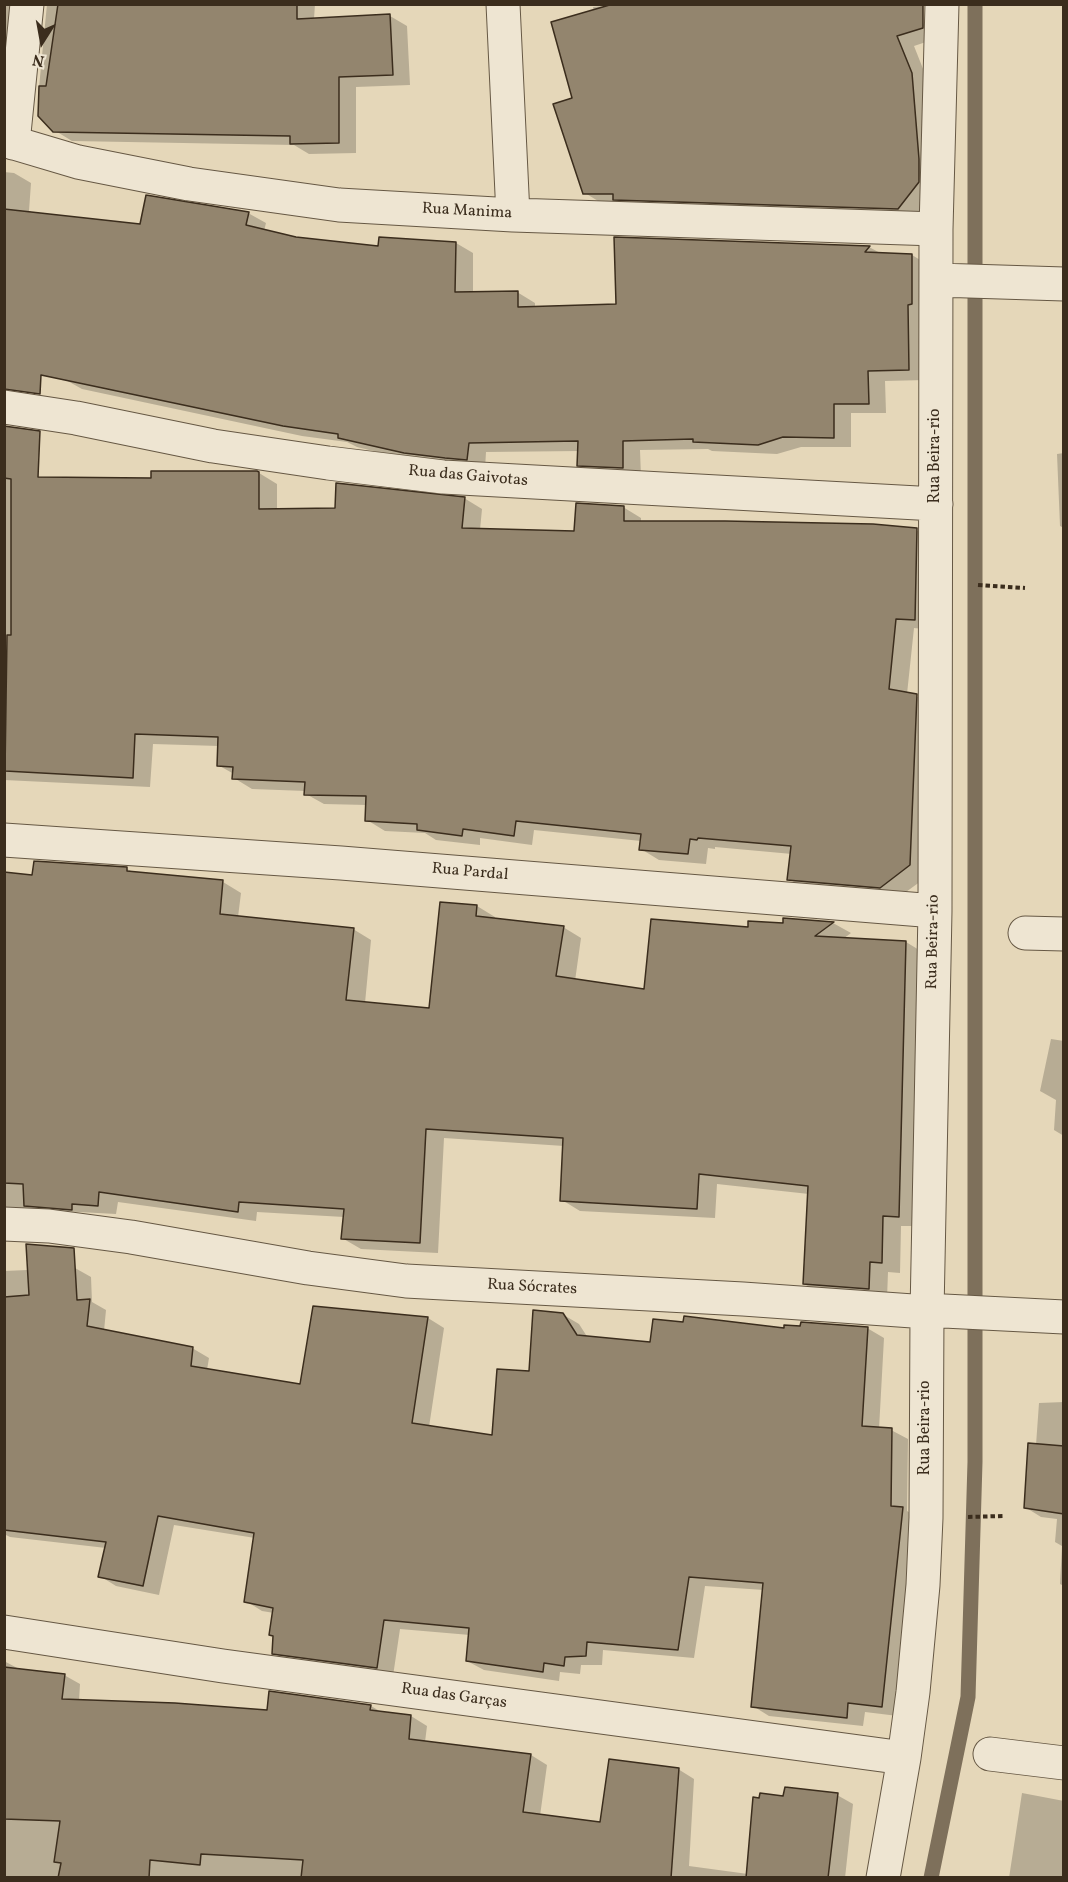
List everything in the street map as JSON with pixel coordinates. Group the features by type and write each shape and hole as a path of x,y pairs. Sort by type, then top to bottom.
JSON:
{"street":[{"path":"9,142 27,4"},
{"path":"503,4 513,215"},
{"name":"Rua Beira-rio","path":"884,1877 904,1758 924,1585 936,1311 936,504 948,280 936,229 942,4"},
{"name":"Rua Manima","path":"9,142 78,162 189,184 339,205 513,215 936,229"},
{"path":"948,280 1064,284"},
{"name":"Rua das Gaivotas","path":"4,407 76,418 213,446 442,477 936,504"},
{"name":"Rua Pardal","path":"4,840 353,864 935,911"},
{"path":"1025,933 1064,934"},
{"name":"Rua Sócrates","path":"4,1224 49,1226 131,1237 308,1268 406,1281 1064,1317"},
{"name":"Rua das Garças","path":"4,1632 223,1666 904,1758"},
{"path":"990,1754 1064,1763"}],"path":[{"path":"1001,586 1025,588"}],"building":[{"path":"58,4 297,4 297,19 390,14 393,75 339,77 339,143 290,144 290,136 53,132 38,116 39,86 46,86"},
{"path":"613,4 923,4 923,28 897,36 912,73 919,182 898,209 613,200 613,194 583,194 553,104 572,98 551,22"},
{"path":"146,195 249,212 246,225 296,237 378,246 379,237 456,242 455,292 518,291 518,307 616,304 614,237 870,246 865,252 912,254 912,304 908,305 909,370 868,371 869,404 834,404 834,438 783,437 758,445 693,442 693,439 623,441 623,468 577,466 578,441 469,443 467,460 404,453 338,438 338,434 283,426 41,375 40,394 4,389 4,209 140,224"},
{"path":"4,426 40,431 38,477 151,478 151,471 257,471 259,472 259,509 335,508 336,483 465,497 462,528 574,531 576,503 624,506 624,521 873,524 917,528 915,620 896,619 889,689 917,694 910,865 880,888 787,880 791,846 698,838 697,840 690,839 688,854 639,850 641,834 516,821 514,836 463,829 462,836 417,830 417,824 365,821 366,796 304,795 305,782 232,779 233,767 217,766 218,737 135,734 133,778 5,771 7,635 11,635 11,479 4,478"},
{"path":"34,861 127,867 127,871 223,880 220,914 354,928 346,1000 429,1008 440,902 477,905 476,916 564,926 556,976 644,989 651,919 748,927 748,921 783,923 783,918 834,922 815,936 906,941 899,1217 883,1216 882,1263 870,1262 869,1289 803,1284 808,1186 699,1174 697,1209 560,1201 563,1138 426,1129 420,1243 341,1239 344,1209 239,1202 238,1212 99,1192 98,1206 72,1204 72,1210 24,1206 23,1184 4,1183 4,872 32,875"},
{"path":"26,1244 74,1248 77,1300 90,1299 87,1326 193,1347 191,1366 300,1384 313,1306 428,1317 412,1423 492,1435 497,1369 529,1371 533,1310 563,1313 577,1335 650,1342 653,1319 683,1322 684,1316 784,1328 784,1325 800,1326 801,1322 868,1327 862,1426 892,1428 891,1506 903,1507 882,1707 848,1703 847,1718 751,1707 763,1583 689,1577 678,1650 587,1642 586,1656 565,1657 564,1666 544,1663 543,1672 466,1661 469,1628 384,1620 377,1668 272,1654 273,1636 269,1635 273,1608 244,1602 254,1533 158,1516 143,1586 98,1577 106,1542 4,1530 4,1297 29,1295"},
{"path":"1028,1443 1064,1446 1064,1514 1024,1508"},
{"path":"4,1667 65,1674 62,1699 175,1703 267,1710 269,1691 371,1705 370,1710 411,1715 409,1739 531,1754 523,1812 600,1822 609,1759 679,1768 671,1878 301,1878 303,1860 201,1854 200,1865 150,1860 149,1878 58,1878 61,1863 54,1862 60,1821 4,1819"},
{"path":"785,1787 838,1793 828,1878 746,1878 753,1797 759,1798 760,1793 783,1796"}],"waterway":[{"path":"931,1878 968,1697 975,1462 975,4"}]}
